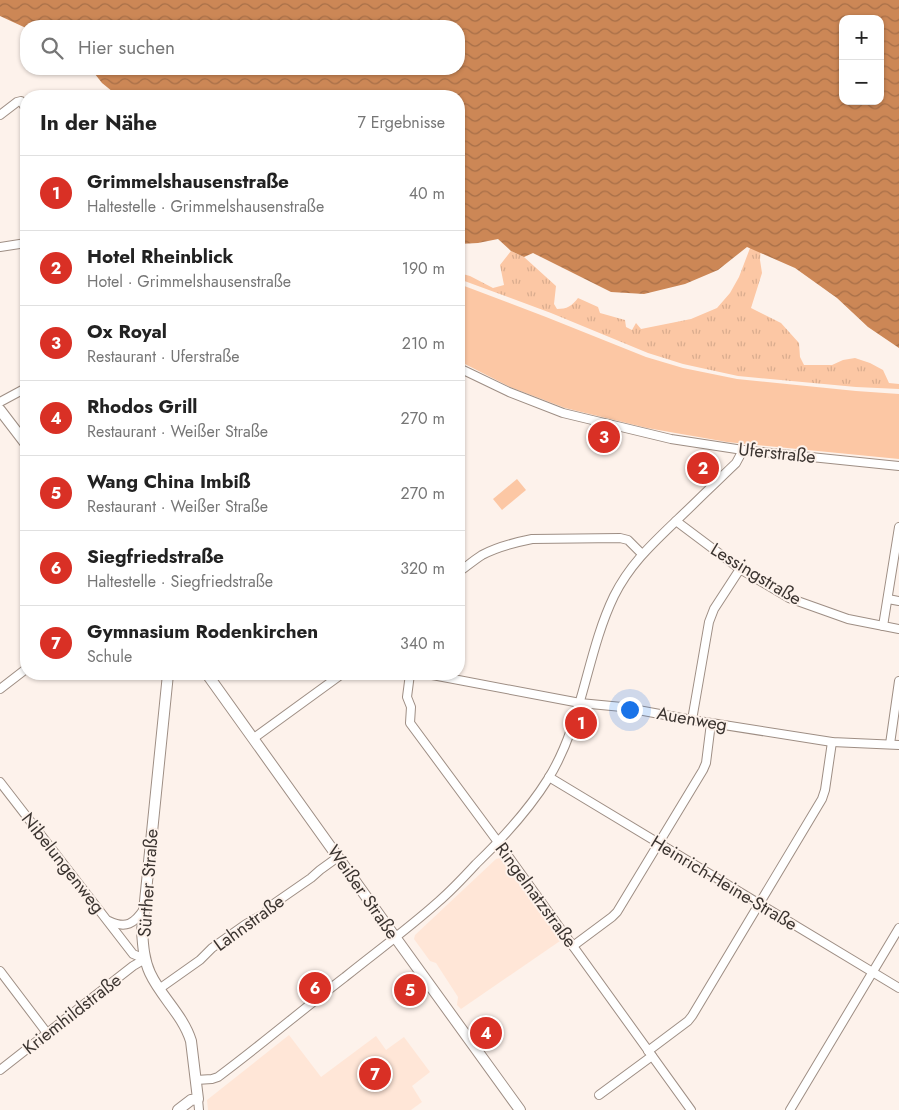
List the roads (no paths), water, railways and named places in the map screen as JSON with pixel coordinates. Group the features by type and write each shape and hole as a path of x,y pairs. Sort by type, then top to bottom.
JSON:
{"street":[{"path":"0,115 17,102 20,102"},
{"path":"0,247 20,244"},
{"name":"Uferstraße","path":"465,371 509,392 563,413 671,439 744,450 899,466"},
{"path":"0,402 20,391"},
{"path":"0,410 20,436"},
{"path":"196,1080 212,1079 218,1076 395,938 438,902 498,842 531,804 549,777 570,730 594,651 613,598 623,579 642,554 736,462 744,450"},
{"name":"Lessingstraße","path":"676,521 740,569 790,598 848,619 899,629"},
{"path":"883,626 899,527"},
{"path":"465,568 487,553 520,541 532,539 620,538 628,540 642,554"},
{"path":"692,720 709,622 714,609 740,569"},
{"path":"888,600 899,601"},
{"path":"0,689 20,674"},
{"name":"Sürther Straße","path":"167,680 142,931 145,960 150,972 189,1034 199,1110"},
{"name":"Weißer Straße","path":"212,680 395,938 520,1110"},
{"path":"254,738 334,680"},
{"name":"Ringelnatzstraße","path":"409,680 407,697 411,707 410,723 691,1110"},
{"name":"Auenweg","path":"459,680 580,702 622,707 832,742 899,745"},
{"path":"890,744 899,681"},
{"path":"573,946 617,912 703,770 706,763 711,722"},
{"path":"598,1095 650,1054 692,1016 822,799 832,742"},
{"name":"Heinrich-Heine-Straße","path":"549,777 899,988"},
{"name":"Nibelungenweg","path":"0,782 133,954 145,960"},
{"name":"Lahnstraße","path":"160,989 200,960 219,943 264,914 272,905 312,878 338,857"},
{"name":"Nibelungenweg","path":"107,920 118,925 128,924 138,918 144,909"},
{"path":"790,1110 899,928"},
{"name":"Kriemhildstraße","path":"0,1070 133,966 145,960"},
{"path":"0,971 48,1033"},
{"path":"178,1110 191,1100 198,1099"}],"water":[{"path":"0,0 899,0 899,348 868,327 837,298 795,268 747,247 718,270 685,284 644,294 611,292 533,253 524,257 511,251 498,239 465,244 465,90 111,90 96,75 465,75 465,20 20,20 20,25 0,16"}],"place":[{"name":"Ox Royal","path":"604,437"},
{"name":"Hotel Rheinblick","path":"703,468"},
{"name":"Grimmelshausenstraße","path":"581,723"},
{"name":"Siegfriedstraße","path":"315,988"},
{"name":"Wang China Imbiß","path":"410,990"},
{"name":"Rhodos Grill","path":"486,1033"},
{"name":"Gymnasium Rodenkirchen","path":"375,1074"}]}
